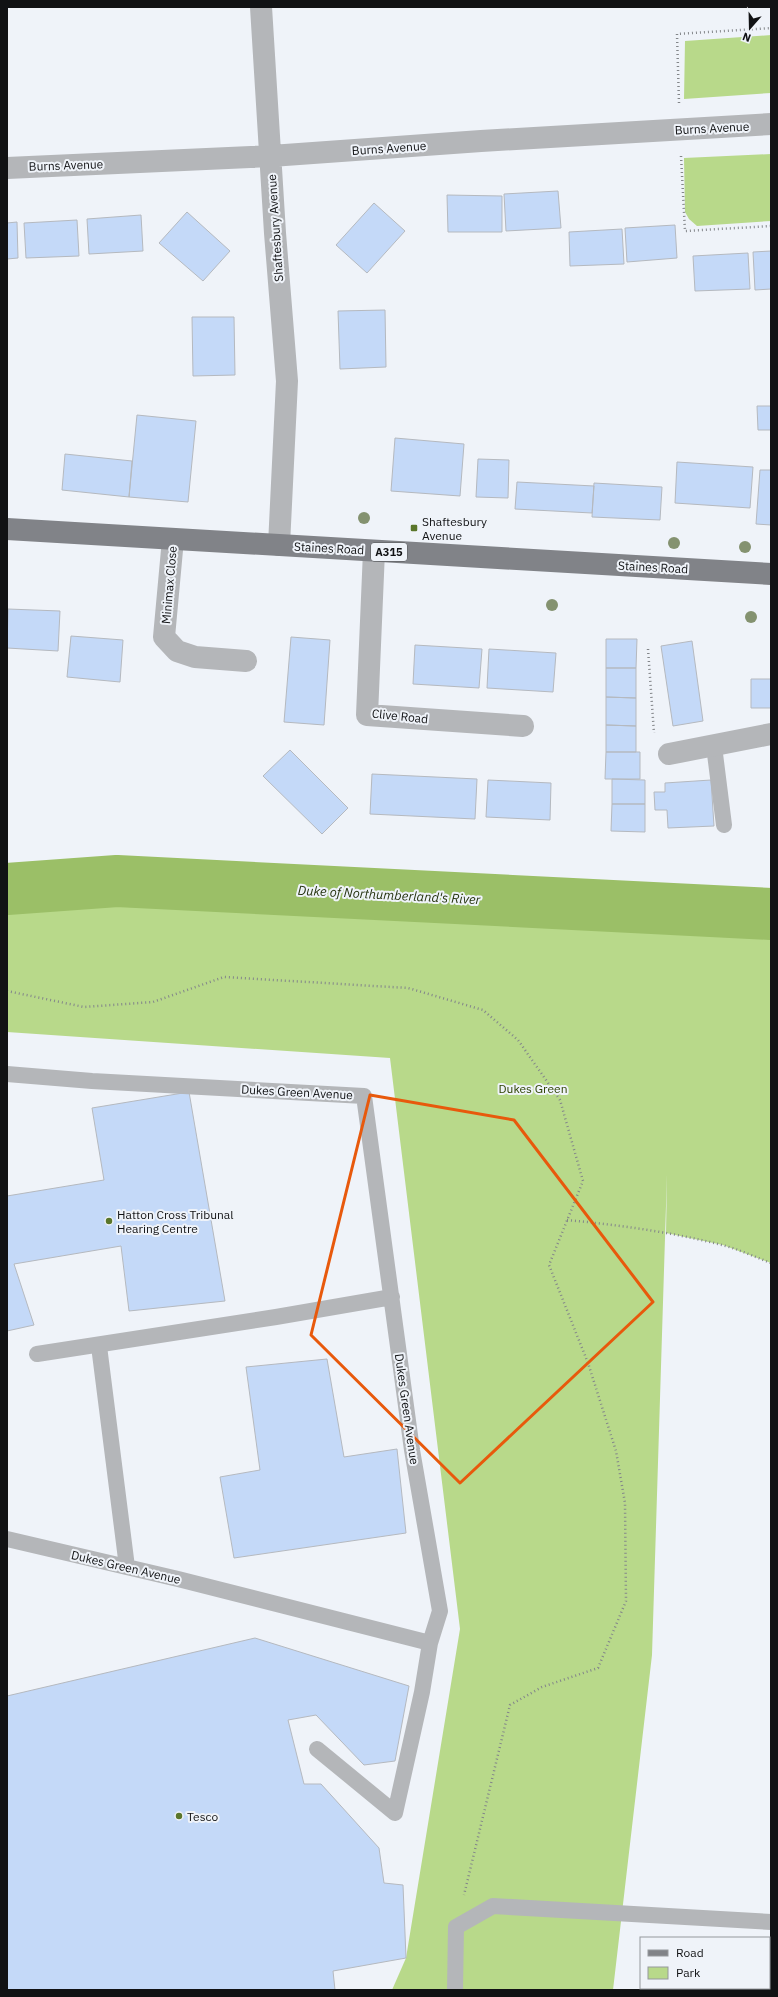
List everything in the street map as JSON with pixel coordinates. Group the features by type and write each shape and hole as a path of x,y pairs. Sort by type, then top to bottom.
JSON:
{"main road":[{"name":"Staines Road","path":"7,529 771,574"}],"street":[{"name":"Shaftesbury Avenue","path":"261,7 275,232 287,381 279,545"},
{"name":"Burns Avenue","path":"7,168 271,156 481,141 771,124"},
{"name":"Minimax Close","path":"173,539 164,637 176,651 195,657 246,661"},
{"name":"Clive Road","path":"374,551 367,714 523,726"},
{"path":"669,754 771,734"}],"lane":[{"path":"714,746 724,825"},
{"name":"Dukes Green Avenue","path":"7,1074 92,1081 364,1096 412,1450 440,1611 430,1643 127,1567 7,1539"},
{"path":"38,1354 99,1346 392,1297"},
{"path":"99,1346 127,1567"},
{"path":"317,1749 395,1813 422,1692 430,1643"},
{"path":"455,1990 456,1927 493,1906 771,1922"}],"path":[{"path":"771,28 677,34 679,130 685,231 771,226"},
{"path":"648,649 655,738"},
{"path":"7,991 84,1007 153,1002 224,977 408,988 483,1010 518,1040 560,1100 583,1181 549,1265 588,1363 616,1451 625,1503 626,1601 598,1668 542,1687 510,1704 456,1927"},
{"path":"567,1220 630,1226 695,1239 723,1245 771,1263"}],"highlighted area":[{"path":"370,1095 514,1120 653,1302 460,1483 311,1335"}],"green space":[{"path":"771,35 771,93 684,99 685,41"},
{"path":"771,154 771,221 697,226 689,219 685,212 684,158"},
{"name":"Dukes Green","path":"248,905 771,931 771,1263 723,1245 666,1233 667,1174 652,1655 613,1990 392,1990 406,1958 460,1629 390,1058 7,1032 7,908"}],"building":[{"path":"558,191 561,228 506,231 504,194"},
{"path":"447,195 502,196 502,232 448,232"},
{"path":"374,203 405,231 367,273 336,245"},
{"path":"187,212 230,251 203,281 159,243"},
{"path":"141,215 143,251 89,254 87,219"},
{"path":"77,220 79,256 26,258 24,223"},
{"path":"17,222 18,258 7,259 7,223"},
{"path":"675,225 677,258 627,262 625,228"},
{"path":"622,229 624,264 570,266 569,232"},
{"path":"771,251 771,289 755,290 753,252"},
{"path":"748,253 750,289 695,291 693,256"},
{"path":"385,310 386,367 340,369 338,311"},
{"path":"192,317 234,317 235,375 193,376"},
{"path":"757,406 771,406 771,430 758,430"},
{"path":"137,415 196,421 188,502 129,497"},
{"path":"395,438 464,444 460,496 391,491"},
{"path":"65,454 132,461 129,497 62,490"},
{"path":"478,459 509,460 508,498 476,497"},
{"path":"677,462 753,467 750,508 675,503"},
{"path":"760,470 771,470 771,525 756,524"},
{"path":"517,482 594,486 592,513 515,509"},
{"path":"594,483 662,487 660,520 592,517"},
{"path":"8,609 60,611 58,651 7,648"},
{"path":"71,636 123,640 120,682 67,677"},
{"path":"291,637 330,640 324,725 284,722"},
{"path":"606,639 637,639 636,668 606,668"},
{"path":"692,641 703,721 673,726 661,646"},
{"path":"415,645 482,649 479,688 413,684"},
{"path":"489,649 556,653 553,692 487,688"},
{"path":"606,668 636,668 636,698 606,697"},
{"path":"751,679 771,679 771,708 751,708"},
{"path":"606,697 636,698 636,726 606,725"},
{"path":"606,725 636,726 636,752 606,752"},
{"path":"290,750 348,808 322,834 263,776"},
{"path":"606,752 640,752 640,779 605,779"},
{"path":"372,774 477,779 475,819 370,814"},
{"path":"612,779 645,780 645,804 612,804"},
{"path":"488,780 551,783 550,820 486,817"},
{"path":"711,780 714,826 668,828 667,810 655,810 654,792 665,792 665,783"},
{"path":"612,804 645,804 645,832 611,831"},
{"name":"Hatton Cross Tribunal Hearing Centre","path":"189,1092 225,1301 129,1311 121,1246 14,1264 34,1325 7,1331 7,1196 104,1180 92,1108"},
{"path":"327,1359 344,1457 397,1449 406,1533 234,1558 220,1477 260,1470 246,1367"},
{"name":"Tesco","path":"255,1638 409,1686 395,1761 364,1765 316,1715 288,1720 304,1784 321,1784 379,1848 384,1883 403,1885 406,1958 333,1971 335,1990 7,1990 7,1696"}],"waterway":[{"name":"Duke of Northumberland's River","path":"7,889 117,881 771,914"}],"place":[{"name":"Shaftesbury Avenue","path":"414,528"},
{"name":"Hatton Cross Tribunal Hearing Centre","path":"109,1221"},
{"name":"Tesco","path":"179,1816"}]}
